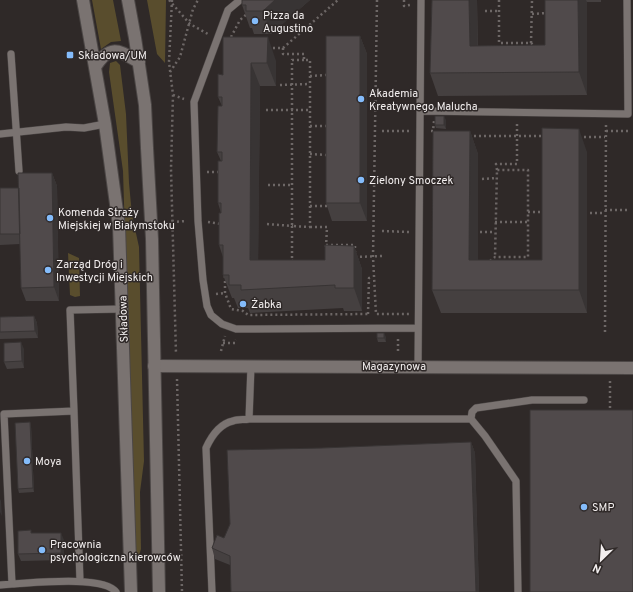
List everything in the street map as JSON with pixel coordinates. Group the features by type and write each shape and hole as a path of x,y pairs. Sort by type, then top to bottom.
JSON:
{"main road":[{"name":"Składowa","path":"83,0 105,124 119,226 131,592"},
{"path":"128,0 145,105 148,148 152,239 159,592"},
{"path":"95,67 102,56 112,51 124,53 139,62"},
{"name":"Magazynowa","path":"154,366 633,368"}],"lane":[{"path":"240,0 228,10 194,102 198,221 203,280 207,306 211,315 222,324 236,329 418,328"},
{"path":"418,366 421,0"},
{"path":"420,111 628,114 627,0"},
{"path":"11,54 19,171"},
{"path":"0,134 66,127 84,128 105,124"},
{"path":"80,581 70,310 122,309"},
{"path":"249,419 251,366"},
{"path":"518,592 516,481 485,436 471,419 472,412 476,408 532,400 584,400"},
{"path":"12,584 2,415 74,411"},
{"path":"212,592 206,448 212,436 221,427 232,421 249,419 471,419"},
{"path":"0,585 80,581 103,584 113,588 116,592"}],"path":[{"path":"170,72 180,57 198,0"},
{"path":"262,47 283,48 338,0"},
{"path":"377,0 372,257 376,314 418,314"},
{"path":"404,0 404,6"},
{"path":"494,48 499,42 499,0"},
{"path":"531,43 532,0"},
{"path":"171,1 190,24 218,39 226,47 240,20 250,11"},
{"path":"171,1 169,62 173,95 171,170 182,592"},
{"path":"484,11 499,11"},
{"path":"532,14 549,13"},
{"path":"499,42 531,43 540,51"},
{"path":"504,43 504,49"},
{"path":"283,48 283,54 304,54 304,60"},
{"path":"292,261 292,60 310,60 310,226"},
{"path":"310,76 331,75"},
{"path":"280,85 310,84"},
{"path":"266,110 310,110"},
{"path":"495,257 496,164 517,164 517,112"},
{"path":"605,332 606,114"},
{"path":"310,126 330,126"},
{"path":"606,131 628,131"},
{"path":"464,136 546,136"},
{"path":"576,136 606,137"},
{"path":"310,154 331,155"},
{"path":"496,170 528,170 528,257"},
{"path":"197,172 225,172"},
{"path":"482,179 496,178"},
{"path":"268,185 292,185"},
{"path":"310,206 332,206"},
{"path":"590,213 628,210"},
{"path":"528,212 546,212"},
{"path":"496,222 528,222"},
{"path":"267,224 327,227 326,251"},
{"path":"382,231 419,232"},
{"path":"480,232 495,232"},
{"path":"326,245 355,245 355,257 382,256"},
{"path":"489,262 495,257 528,257 534,262"},
{"path":"500,257 500,263"},
{"path":"286,264 292,261 299,261"},
{"path":"224,270 225,293 231,309 244,311 248,315 368,314 369,278 373,278"},
{"path":"221,350 225,338"},
{"path":"610,384 610,418"}],"shaded area":[{"path":"92,0 113,0 121,41 111,42 101,49"},
{"path":"147,0 166,0 165,63 157,54"},
{"path":"116,61 120,65 126,114 132,215 139,247 144,461 140,492 141,549 138,559 135,556 123,171 109,72 110,63"},
{"path":"68,253 79,258 80,296 75,297 70,295"}],"building":[{"path":"242,0 275,0 263,11 246,11 246,5 242,5"},
{"path":"432,0 469,0 470,46 545,45 545,0 578,0 579,72 430,73"},
{"path":"326,36 360,36 360,203 326,203"},
{"path":"223,37 268,37 267,63 251,63 250,260 325,260 325,245 354,246 354,288 335,288 335,285 241,290 241,285 229,285 229,275 223,275 223,245 219,245 219,213 221,213 221,203 218,203 218,161 222,161 222,152 217,152 218,106 222,106 222,97 218,97 218,74 223,75"},
{"path":"435,116 444,116 444,125 435,125"},
{"path":"542,128 579,129 579,290 432,290 433,131 470,131 469,260 542,260"},
{"path":"18,173 52,173 54,287 21,288"},
{"path":"0,188 19,188 20,234 0,234"},
{"path":"34,316 35,331 0,332 0,317"},
{"path":"377,333 384,333 384,338 377,338"},
{"path":"21,342 22,361 4,362 4,343"},
{"name":"SMP","path":"530,410 633,410 633,592 530,592"},
{"path":"30,422 33,488 18,489 15,423"},
{"path":"471,442 476,592 231,592 230,556 212,548 217,535 224,538 230,524 227,450"},
{"name":"Pracownia psychologiczna kierowców","path":"31,530 31,533 61,533 61,553 18,554 18,531"}],"place":[{"name":"Pizza da Augustino","path":"255,21"},
{"name":"Składowa/UM","path":"70,55"},
{"name":"Akademia Kreatywnego Malucha","path":"361,99"},
{"name":"Zielony Smoczek","path":"361,180"},
{"name":"Komenda Straży Miejskiej w Białymstoku","path":"50,218"},
{"name":"Zarząd Dróg i Inwestycji Miejskich","path":"48,270"},
{"name":"Żabka","path":"243,304"},
{"name":"Moya","path":"27,461"},
{"name":"SMP","path":"584,507"},
{"name":"Pracownia psychologiczna kierowców","path":"42,550"}]}
